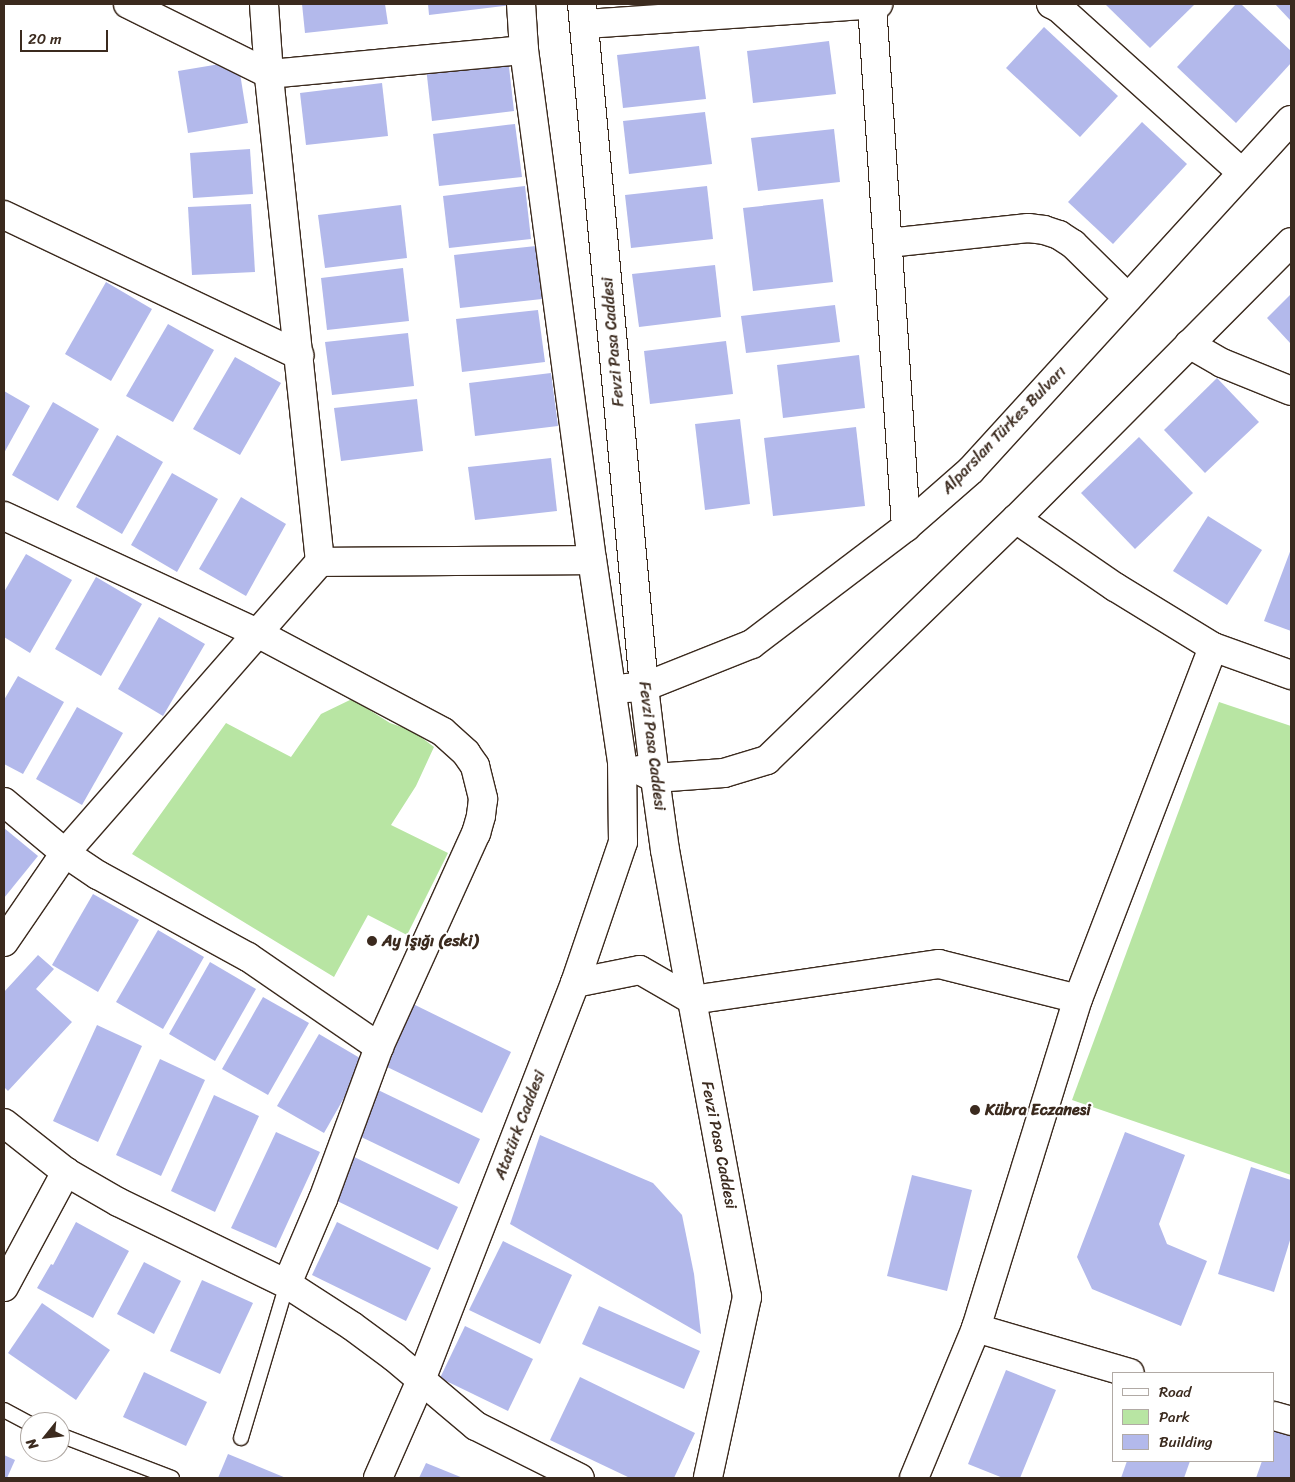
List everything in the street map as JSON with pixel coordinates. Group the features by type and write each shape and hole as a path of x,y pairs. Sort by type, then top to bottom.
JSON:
{"street":[{"path":"128,4 269,74 524,50"},
{"path":"4,942 65,853 320,562 269,74 264,4"},
{"name":"Fevzi Pasa Caddesi","path":"521,4 524,50 609,688 622,762"},
{"path":"872,4 906,527"},
{"path":"584,14 878,4"},
{"path":"1051,4 1059,8 1242,173"},
{"name":"Fevzi Pasa Caddesi","path":"584,14 644,687 655,778 692,1000 747,1297 708,1478"},
{"name":"Alparslan Türkes Bulvarı","path":"609,688 644,687 752,644 906,527 971,470 1291,120"},
{"path":"4,215 299,355"},
{"path":"888,243 1028,228 1044,230 1059,235 1073,244 1128,298"},
{"path":"622,762 655,778 724,773 767,760 1016,519 1291,242"},
{"path":"1189,344 1222,363 1291,391"},
{"path":"4,516 258,634 443,732 466,753 475,766 483,799 476,833 379,1048 323,1199 287,1284"},
{"path":"1016,519 1115,587 1213,647 1291,674"},
{"path":"320,562 592,560"},
{"path":"914,1478 976,1328 1078,999 1213,647"},
{"name":"Atatürk Caddesi","path":"378,1478 421,1380 576,983 623,842 622,762"},
{"path":"4,802 65,853 98,874 248,957 379,1048"},
{"path":"576,983 640,970 692,1000 939,964 1078,999"},
{"path":"4,1123 66,1172 118,1202 287,1284 352,1326 476,1426 545,1470 580,1478"},
{"path":"4,1288 66,1172"},
{"path":"976,1328 1127,1372"},
{"path":"1275,1416 1291,1421"}],"lane":[{"path":"241,1438 287,1284"},
{"path":"4,1410 20,1419"},
{"path":"70,1439 172,1478"}],"green space":[{"path":"352,699 390,723 413,731 434,747 416,786 391,825 448,853 407,935 368,915 334,977 132,854 226,723 291,757 321,714"},
{"path":"1219,702 1291,726 1291,1175 1072,1100"}],"building":[{"path":"302,4 385,4 388,24 305,33"},
{"path":"428,4 512,4 512,5 429,15"},
{"path":"1105,4 1195,4 1150,48"},
{"path":"1236,4 1241,4 1291,51 1291,63 1236,123 1177,67"},
{"path":"1275,4 1291,4 1291,21"},
{"path":"1044,27 1118,96 1080,137 1006,68"},
{"path":"829,41 836,94 753,103 747,51"},
{"path":"699,46 706,99 623,108 617,55"},
{"path":"508,58 514,111 432,121 426,67"},
{"path":"238,61 248,123 188,133 178,71"},
{"path":"382,83 388,136 306,145 300,93"},
{"path":"705,112 712,164 629,174 623,121"},
{"path":"1142,122 1187,164 1113,244 1068,202"},
{"path":"515,124 522,177 439,186 433,134"},
{"path":"834,129 840,182 758,191 751,138"},
{"path":"250,149 253,194 193,198 190,153"},
{"path":"525,186 531,239 449,248 443,196"},
{"path":"707,186 713,239 631,248 625,195"},
{"path":"823,199 833,282 753,291 743,208"},
{"path":"251,204 255,272 192,275 188,207"},
{"path":"401,205 407,258 325,268 318,215"},
{"path":"536,246 542,299 460,308 454,255"},
{"path":"715,265 721,317 639,327 632,274"},
{"path":"403,268 409,321 327,330 321,278"},
{"path":"106,282 152,309 111,381 65,354"},
{"path":"1291,294 1291,344 1267,318"},
{"path":"835,305 840,342 746,353 741,316"},
{"path":"538,310 545,362 462,372 456,319"},
{"path":"168,324 214,350 173,422 126,396"},
{"path":"408,333 414,386 332,395 325,342"},
{"path":"726,341 733,394 650,404 644,351"},
{"path":"859,355 865,408 783,418 777,365"},
{"path":"235,357 281,383 240,455 193,429"},
{"path":"551,373 558,426 475,436 469,383"},
{"path":"1217,378 1259,422 1205,473 1164,430"},
{"path":"4,391 30,406 4,453"},
{"path":"417,399 423,451 341,461 334,408"},
{"path":"53,402 99,429 58,501 12,475"},
{"path":"740,419 750,504 705,510 695,424"},
{"path":"856,427 865,506 773,516 764,438"},
{"path":"117,435 163,462 122,534 76,507"},
{"path":"1139,437 1193,493 1135,549 1081,493"},
{"path":"551,458 557,511 475,520 468,467"},
{"path":"172,473 218,499 177,572 131,545"},
{"path":"241,497 286,524 246,596 199,569"},
{"path":"1208,516 1262,550 1227,605 1173,571"},
{"path":"1291,549 1291,631 1264,621"},
{"path":"26,554 72,580 30,653 4,637 4,592"},
{"path":"96,577 142,604 101,676 55,649"},
{"path":"159,617 205,644 163,716 118,689"},
{"path":"18,676 64,702 23,774 4,764 4,700"},
{"path":"77,707 123,733 82,805 36,779"},
{"path":"4,828 38,856 4,898"},
{"path":"93,894 139,920 98,992 52,965"},
{"path":"158,930 204,957 163,1029 116,1002"},
{"path":"38,955 54,969 36,989 72,1022 8,1091 4,1087 4,992"},
{"path":"210,962 256,989 215,1061 169,1034"},
{"path":"263,997 309,1023 268,1095 222,1069"},
{"path":"411,1003 511,1052 482,1113 381,1064"},
{"path":"97,1025 142,1046 98,1142 53,1121"},
{"path":"319,1034 365,1061 324,1133 277,1106"},
{"path":"160,1059 205,1080 161,1176 116,1155"},
{"path":"376,1089 480,1139 459,1184 355,1134"},
{"path":"214,1095 259,1116 215,1212 171,1191"},
{"path":"276,1132 320,1152 276,1248 231,1228"},
{"path":"1125,1132 1185,1155 1159,1224 1167,1244 1207,1261 1181,1326 1092,1289 1077,1257"},
{"path":"540,1135 653,1183 682,1215 694,1274 701,1334 510,1224"},
{"path":"350,1155 458,1207 438,1250 329,1197"},
{"path":"1251,1167 1291,1180 1291,1237 1274,1292 1218,1274"},
{"path":"912,1175 972,1190 947,1291 887,1276"},
{"path":"76,1222 129,1251 93,1318 37,1288 51,1264 53,1265"},
{"path":"337,1222 431,1268 406,1321 312,1275"},
{"path":"503,1241 572,1275 540,1344 469,1310"},
{"path":"144,1262 181,1281 154,1334 117,1314"},
{"path":"202,1280 253,1303 220,1374 170,1351"},
{"path":"42,1303 110,1350 76,1400 8,1353"},
{"path":"599,1306 700,1351 684,1389 582,1344"},
{"path":"465,1326 533,1359 508,1411 440,1378"},
{"path":"1006,1370 1056,1390 1020,1478 1003,1478 968,1464"},
{"path":"144,1372 207,1402 186,1446 123,1417"},
{"path":"580,1377 695,1433 674,1478 630,1478 550,1440"},
{"path":"1275,1427 1291,1432 1291,1478 1256,1478 1262,1462 1275,1462"},
{"path":"228,1454 286,1478 218,1478"},
{"path":"4,1455 15,1460 7,1478 4,1478"},
{"path":"1127,1462 1190,1462 1184,1478 1121,1478"},
{"path":"426,1463 463,1478 419,1478"}],"place":[{"name":"Ay Işığı (eski)","path":"372,941"},
{"name":"Kübra Eczanesi","path":"975,1110"}]}
